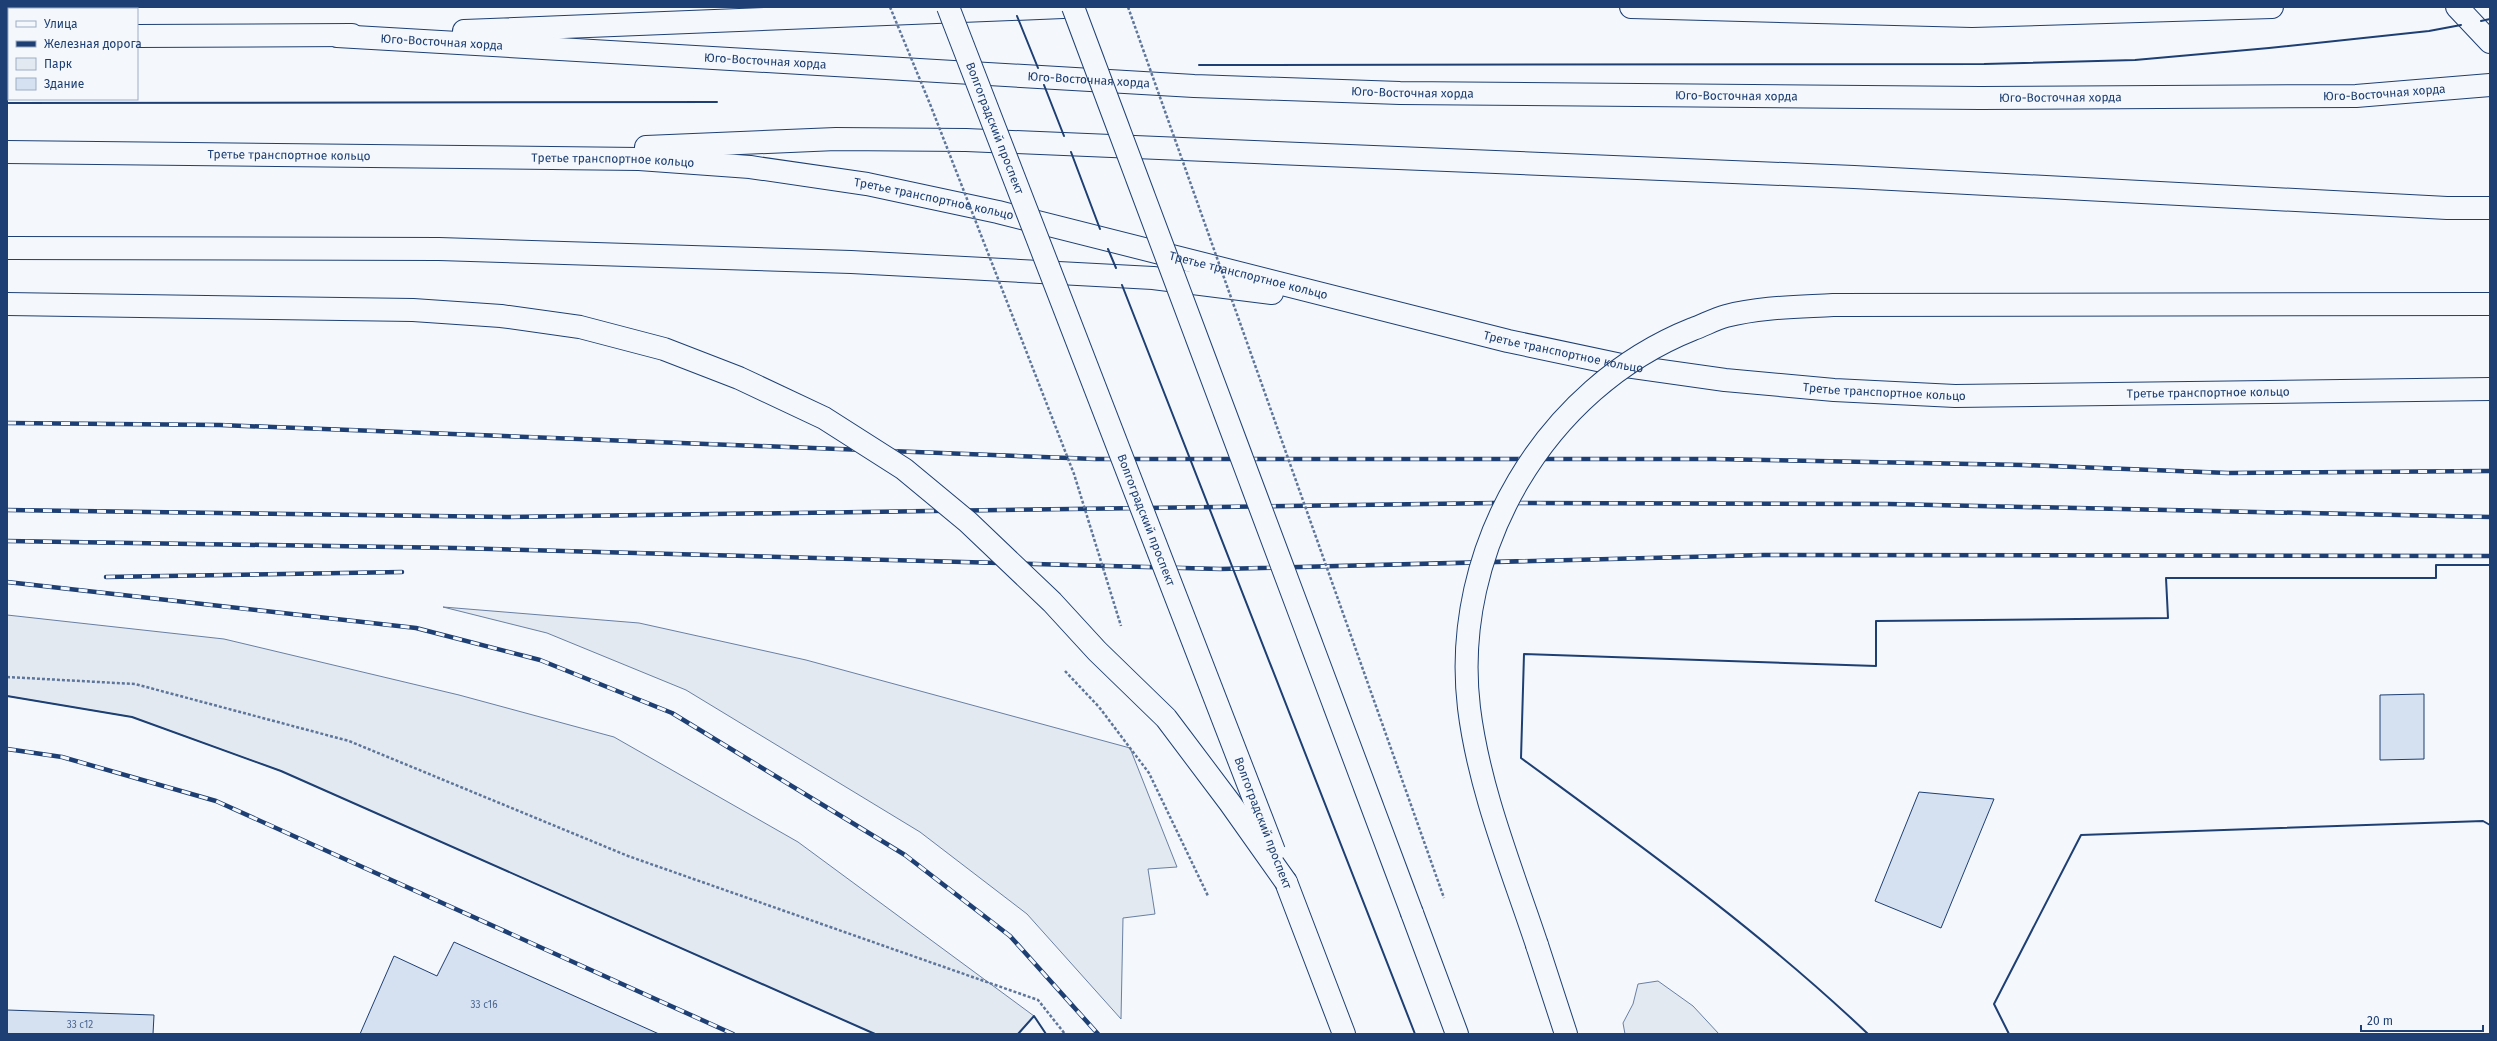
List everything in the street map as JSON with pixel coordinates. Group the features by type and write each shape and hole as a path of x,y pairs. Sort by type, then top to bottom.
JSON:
{"main road":[{"name":"Волгоградский проспект","path":"948,7 1344,1034"},
{"path":"138,36 337,36 1063,7"},
{"path":"1072,7 1457,1034"},
{"path":"1631,7 1972,16 2272,7"},
{"path":"2457,7 2490,42"},
{"name":"Юго-Восточная хорда","path":"337,36 1194,86 1400,93 1972,98 2348,96 2490,85"},
{"path":"459,156 836,139 966,140 1854,176 2447,208 2490,208"},
{"name":"Третье транспортное кольцо","path":"7,152 459,156 655,160 750,167 867,184 998,212 1508,341 1656,370 1725,380 1849,390 1955,396 2490,389"},
{"path":"7,166 103,154"},
{"path":"7,248 439,249 850,262 1145,277 1283,295 1508,341"},
{"path":"7,304 413,310 501,316 580,327 664,349 739,378 831,422 904,469 968,522 1047,597 1097,651 1166,718 1230,803 1286,882"},
{"path":"1566,1034 1477,757 1469,706 1468,653 1472,605 1486,553 1505,505 1533,457 1560,421 1596,387 1638,356 1675,336 1725,316 1776,308 1841,305 2490,304"}],"path":[{"path":"890,7 930,104 1074,474 1123,634"},
{"path":"1128,7 1445,900"},
{"path":"1065,671 1099,707 1149,773 1208,896"},
{"path":"7,677 135,684 349,741 628,856 1038,1000 1065,1034"}],"green space":[{"path":"443,607 639,623 806,660 1130,748 1177,867 1148,869 1155,914 1123,918 1121,1019 1027,914 920,832 686,690 547,633"},
{"path":"7,615 224,639 459,695 614,737 798,842 1034,1016 1018,1034 875,1034 281,771 132,717 7,696"},
{"path":"1658,981 1693,1006 1719,1034 1625,1034 1623,1023 1633,1004 1638,984"}],"building":[{"path":"2424,694 2424,759 2380,760 2380,695"},
{"path":"1919,792 1994,799 1941,928 1875,901"},
{"path":"454,942 659,1034 360,1034 394,956 437,976"},
{"path":"7,1010 154,1015 153,1034 7,1034"}],"railway":[{"path":"7,423 220,425 1095,459 1714,459 2023,465 2228,473 2490,471"},
{"path":"7,510 507,517 1494,503 1889,504 2490,517"},
{"path":"7,541 455,548 1220,569 1764,555 2490,556"},
{"path":"106,577 402,572"},
{"path":"7,582 416,628 540,660 672,713 905,855 1010,936 1098,1034"},
{"path":"7,749 62,757 216,801 733,1034"}],"wall":[{"path":"1017,16 1038,68"},
{"path":"2481,21 2490,19"},
{"path":"1199,65 1984,64 2135,60 2269,48 2429,31 2461,25"},
{"path":"1044,85 1064,136"},
{"path":"7,103 717,102"},
{"path":"1071,152 1100,229"},
{"path":"1108,249 1116,268"},
{"path":"1122,285 1415,1034"},
{"path":"1868,1034 1786,960 1743,925 1655,857 1521,758 1524,654 1876,666 1876,621 2168,618 2166,578 2436,578 2436,565 2490,565"},
{"path":"7,696 132,717 281,771 875,1034"},
{"path":"2009,1034 1994,1004 2081,835 2483,821 2490,825"},
{"path":"1018,1034 1034,1016 1046,1034"}]}
